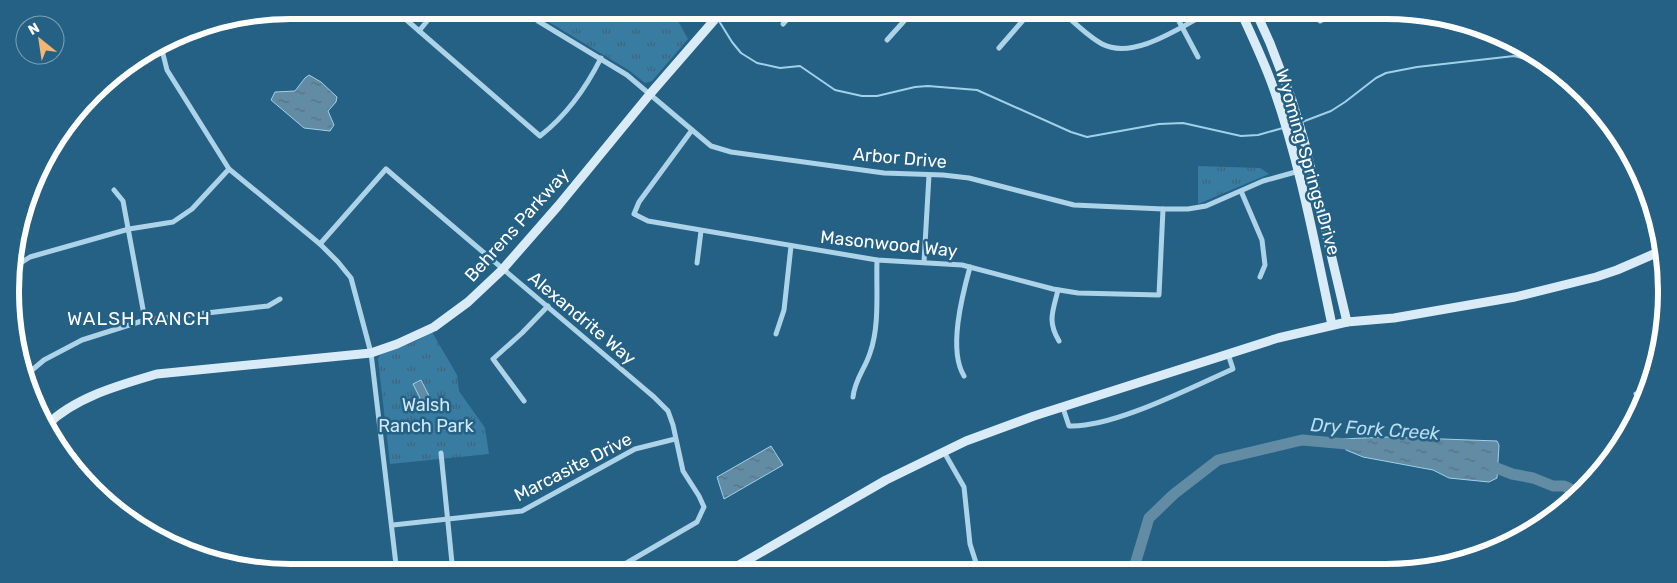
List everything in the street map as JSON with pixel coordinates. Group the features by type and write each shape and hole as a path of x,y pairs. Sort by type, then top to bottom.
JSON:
{"street":[{"path":"405,19 540,136 556,124 588,84 601,58"},
{"path":"419,31 429,19"},
{"name":"Arbor Drive","path":"537,19 568,40 627,74 711,146 731,152 884,173 929,174 969,178 1074,205 1163,209 1198,208 1219,201 1263,181 1310,168"},
{"name":"Behrens Parkway","path":"52,421 80,402 126,383 157,374 371,353 397,344 434,327 468,302 502,270 714,19"},
{"path":"783,24 787,19"},
{"path":"887,40 906,19"},
{"path":"1000,48 1024,19"},
{"path":"1071,19 1103,45 1131,49 1143,46 1196,19"},
{"path":"1178,19 1198,57"},
{"name":"Wyoming Springs Drive","path":"1244,19 1271,82 1279,106 1316,246 1332,326"},
{"name":"Wyoming Springs Drive","path":"1259,19 1292,100 1305,144 1347,322"},
{"path":"162,51 167,70 229,169 320,244 351,278 371,353 396,564"},
{"name":"Masonwood Way","path":"692,130 639,202 634,214 648,222 877,260 951,264 1058,290 1078,293 1159,295 1163,209"},
{"path":"20,263 30,257 129,229 173,222 192,209 229,169"},
{"name":"Alexandrite Way","path":"320,244 386,170 502,270 548,306 668,411 683,471 700,496 704,507 697,522 625,564"},
{"path":"924,262 929,174"},
{"path":"114,190 123,201 145,320"},
{"path":"1241,191 1262,240 1265,265 1260,277"},
{"path":"697,263 701,231"},
{"path":"776,334 784,310 791,246"},
{"path":"741,564 886,480 974,438 1034,416 1278,338 1347,322 1461,308 1541,291 1603,275 1656,253"},
{"path":"853,397 855,384 870,355 873,340 876,314 877,260"},
{"path":"964,376 958,362 957,349 961,301 970,268"},
{"path":"1058,290 1052,327 1059,341"},
{"path":"31,371 44,360 82,340 145,320 268,306 280,299"},
{"path":"524,401 493,360 548,306"},
{"path":"1063,408 1069,426 1079,426 1118,416 1176,394 1233,369 1228,353"},
{"name":"Marcasite Drive","path":"392,525 522,511 636,449 675,439"},
{"path":"944,452 964,486 970,544 976,564"},
{"path":"440,453 452,564"}],"green space":[{"path":"544,19 677,19 688,39 652,81 645,83 630,71"},
{"path":"1198,166 1260,168 1269,174 1198,204"},
{"name":"Walsh Ranch Park","path":"432,332 457,375 459,391 485,428 489,454 390,464 378,359 380,355 416,341"}],"water":[{"path":"309,75 321,82 337,97 336,102 328,111 334,125 330,131 304,128 271,100 275,92 295,91"},
{"path":"421,380 429,396 421,403 413,384"},
{"path":"1388,437 1497,441 1499,445 1497,478 1489,482 1449,478 1433,470 1363,457 1346,450 1340,439"},
{"path":"771,446 783,465 724,499 717,477"}],"waterway":[{"path":"719,21 741,53 757,63 780,68 800,66 835,90 862,96 877,96 915,87 928,86 977,90 1071,132 1087,137 1159,124 1183,123 1241,136 1258,135 1283,128"},
{"path":"1302,122 1331,111 1376,78 1386,73 1417,67 1514,56 1530,60"},
{"name":"Dry Fork Creek","path":"1135,564 1149,518 1174,494 1218,460 1302,440 1358,445"},
{"name":"Dry Fork Creek","path":"1485,461 1494,467 1512,474 1533,478 1553,486 1564,486 1572,490"}],"district":[{"name":"WALSH RANCH","path":"139,318"}]}
